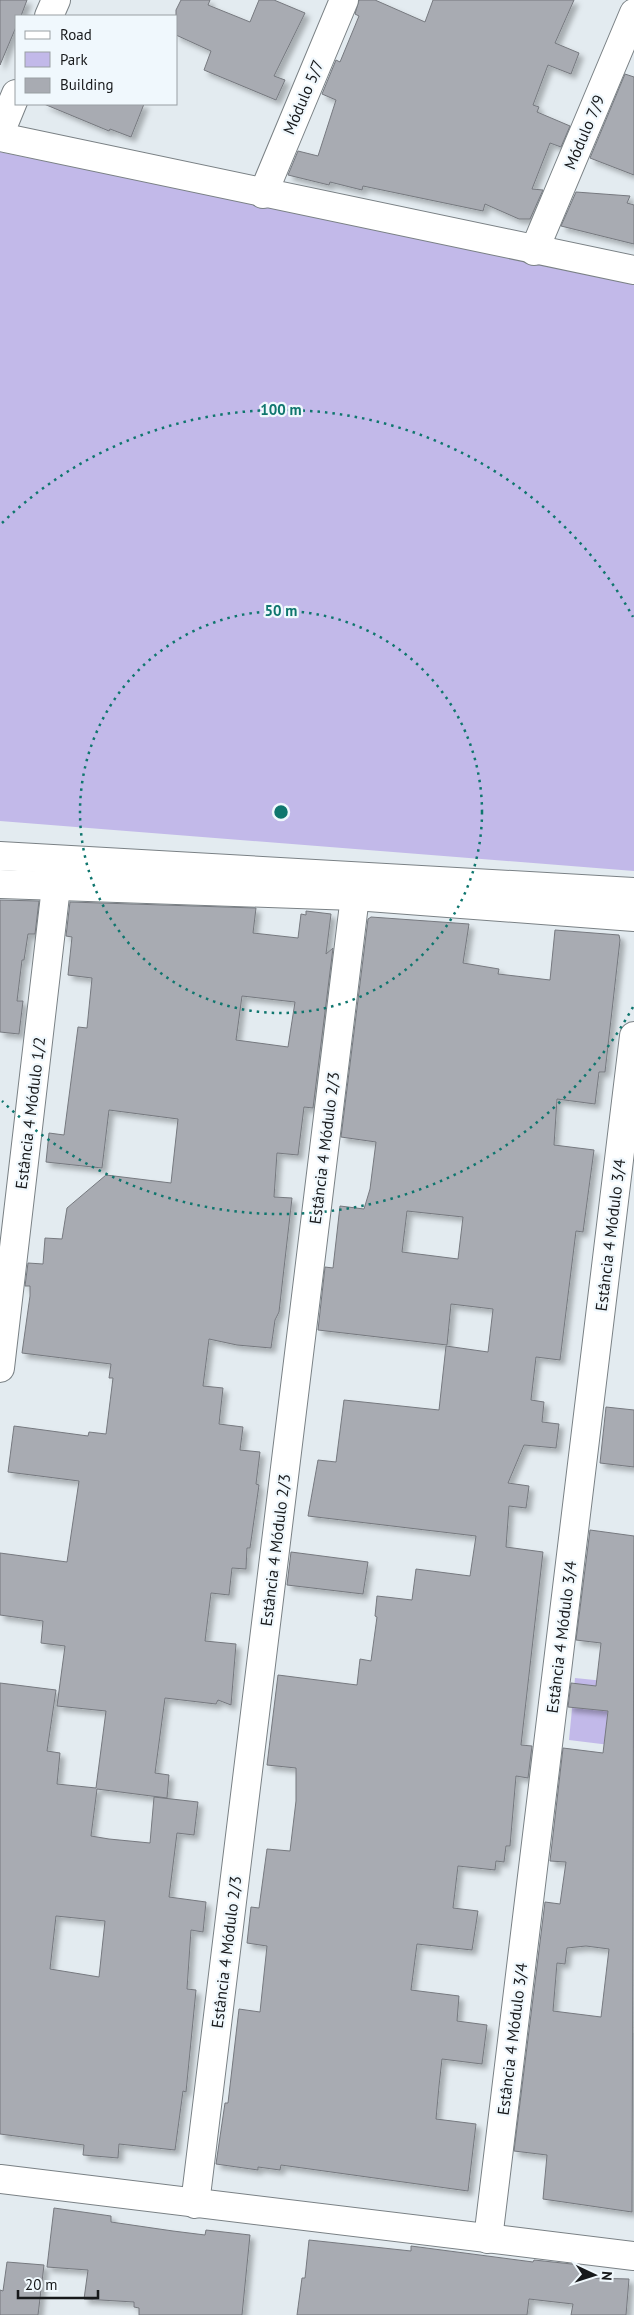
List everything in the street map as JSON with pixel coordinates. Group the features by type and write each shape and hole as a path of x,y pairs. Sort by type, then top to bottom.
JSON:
{"street":[{"path":"49,15 56,0"},
{"name":"Módulo 5/7","path":"263,194 344,0"},
{"name":"Módulo 7/9","path":"534,251 634,13"},
{"path":"0,132 15,96"},
{"path":"0,137 534,251 634,270"},
{"path":"0,856 634,892"},
{"name":"Estância 4 Módulo 1/2","path":"0,1368 56,887 56,859"},
{"path":"0,884 355,896 634,917"},
{"name":"Estância 4 Módulo 2/3","path":"195,2204 355,896"},
{"name":"Estância 4 Módulo 3/4","path":"488,2239 634,1036"},
{"path":"0,2179 634,2256"}],"green space":[{"path":"0,152 634,281 634,871 0,821"},
{"path":"575,1678 634,1684 634,1748 569,1740"}],"building":[{"path":"0,0 27,0 21,15 15,15 15,29 0,65"},
{"path":"181,0 210,0 208,5 250,22 259,0 274,0 305,13 274,76 285,80 276,100 204,70 211,51 178,36 178,15 176,15 176,10"},
{"path":"359,0 375,0 425,22 433,0 574,0 555,43 579,53 571,74 548,65 533,105 539,107 537,112 570,126 561,147 550,143 532,189 543,190 530,219 519,219 485,204 483,211 363,186 362,190 330,182 329,185 288,175 298,151 318,156 336,100 322,94 336,60 340,62 359,16 355,14"},
{"path":"625,74 634,77 634,175 590,158"},
{"path":"46,105 144,105 131,137 110,129 109,131"},
{"path":"576,192 630,196 627,203 634,205 634,244 561,226"},
{"path":"0,900 39,901 35,934 28,934 24,960 22,960 17,1001 23,1001 19,1034 0,1032"},
{"path":"70,902 256,908 253,933 298,938 301,914 306,915 306,911 331,914 326,954 333,948 313,1108 304,1107 298,1155 277,1153 274,1197 292,1198 279,1312 275,1320 271,1348 237,1345 209,1339 203,1386 223,1388 219,1424 243,1427 240,1450 260,1452 256,1484 259,1485 250,1548 247,1548 246,1569 232,1568 229,1595 211,1593 205,1641 236,1644 231,1705 218,1700 216,1704 165,1698 155,1773 169,1775 167,1798 97,1789 91,1836 109,1839 150,1843 154,1797 198,1802 194,1835 177,1833 169,1897 206,1902 203,1932 191,1930 187,1989 196,1990 186,2092 183,2091 175,2150 119,2144 118,2158 83,2155 84,2145 0,2134 0,1683 56,1690 47,1751 60,1753 57,1784 96,1788 106,1711 57,1706 65,1646 41,1643 43,1621 0,1615 0,1553 67,1562 79,1481 8,1472 14,1426 88,1436 89,1432 106,1434 113,1378 109,1378 111,1364 22,1353 30,1296 30,1286 25,1286 28,1263 43,1264 45,1238 62,1239 67,1208 106,1175 171,1183 178,1119 109,1110 102,1168 46,1162 49,1133 64,1135 78,1027 87,1028 92,978 68,975 72,937 66,936","holes":["242,996 295,1002 288,1047 236,1040","56,1916 105,1921 99,1977 50,1969"]},
{"path":"371,917 469,924 463,963 499,969 498,974 550,980 555,930 619,935 620,940 605,1072 599,1072 595,1104 557,1099 554,1145 594,1150 583,1232 576,1231 560,1360 536,1357 531,1400 544,1402 542,1422 559,1424 556,1448 524,1445 508,1483 529,1486 526,1508 509,1506 506,1547 543,1552 521,1745 532,1746 528,1778 516,1776 510,1846 506,1846 504,1862 496,1861 495,1870 458,1866 453,1908 478,1911 472,1950 417,1944 411,1990 459,1996 457,2021 487,2025 482,2064 442,2059 436,2119 476,2124 468,2191 281,2165 280,2170 258,2167 258,2170 216,2164 225,2103 228,2103 239,2009 260,2012 267,1946 247,1943 251,1907 259,1908 267,1849 290,1851 296,1801 296,1768 267,1765 278,1675 357,1685 360,1659 371,1661 377,1617 375,1616 377,1596 412,1600 416,1569 470,1576 476,1536 308,1516 318,1460 336,1462 344,1400 439,1410 446,1346 488,1352 493,1309 451,1304 447,1345 318,1330 325,1267 333,1268 340,1206 364,1209 370,1189 376,1142 341,1137 368,919","holes":["407,1211 463,1217 458,1259 402,1252"]},
{"path":"606,1407 634,1410 634,1467 600,1463"},
{"path":"590,1530 634,1536 632,2212 543,2199 547,2155 514,2151 545,1902 560,1904 566,1862 550,1861 563,1748 603,1753 608,1711 568,1707 571,1683 596,1686 601,1643 576,1640","holes":["586,1946 609,1949 601,2017 553,2011 557,1963 565,1964 567,1948"]},
{"path":"291,1552 368,1562 363,1594 287,1585"},
{"path":"54,2208 111,2216 111,2222 173,2231 205,2235 206,2230 250,2235 242,2315 139,2315 139,2308 134,2307 134,2302 84,2299 88,2270 47,2267"},
{"path":"309,2240 411,2251 411,2246 533,2262 534,2260 581,2265 580,2274 591,2275 591,2278 629,2279 626,2315 571,2315 573,2304 529,2299 527,2315 297,2315 302,2278 305,2278"},
{"path":"7,2262 44,2265 38,2315 0,2315 0,2290 3,2291"}]}
